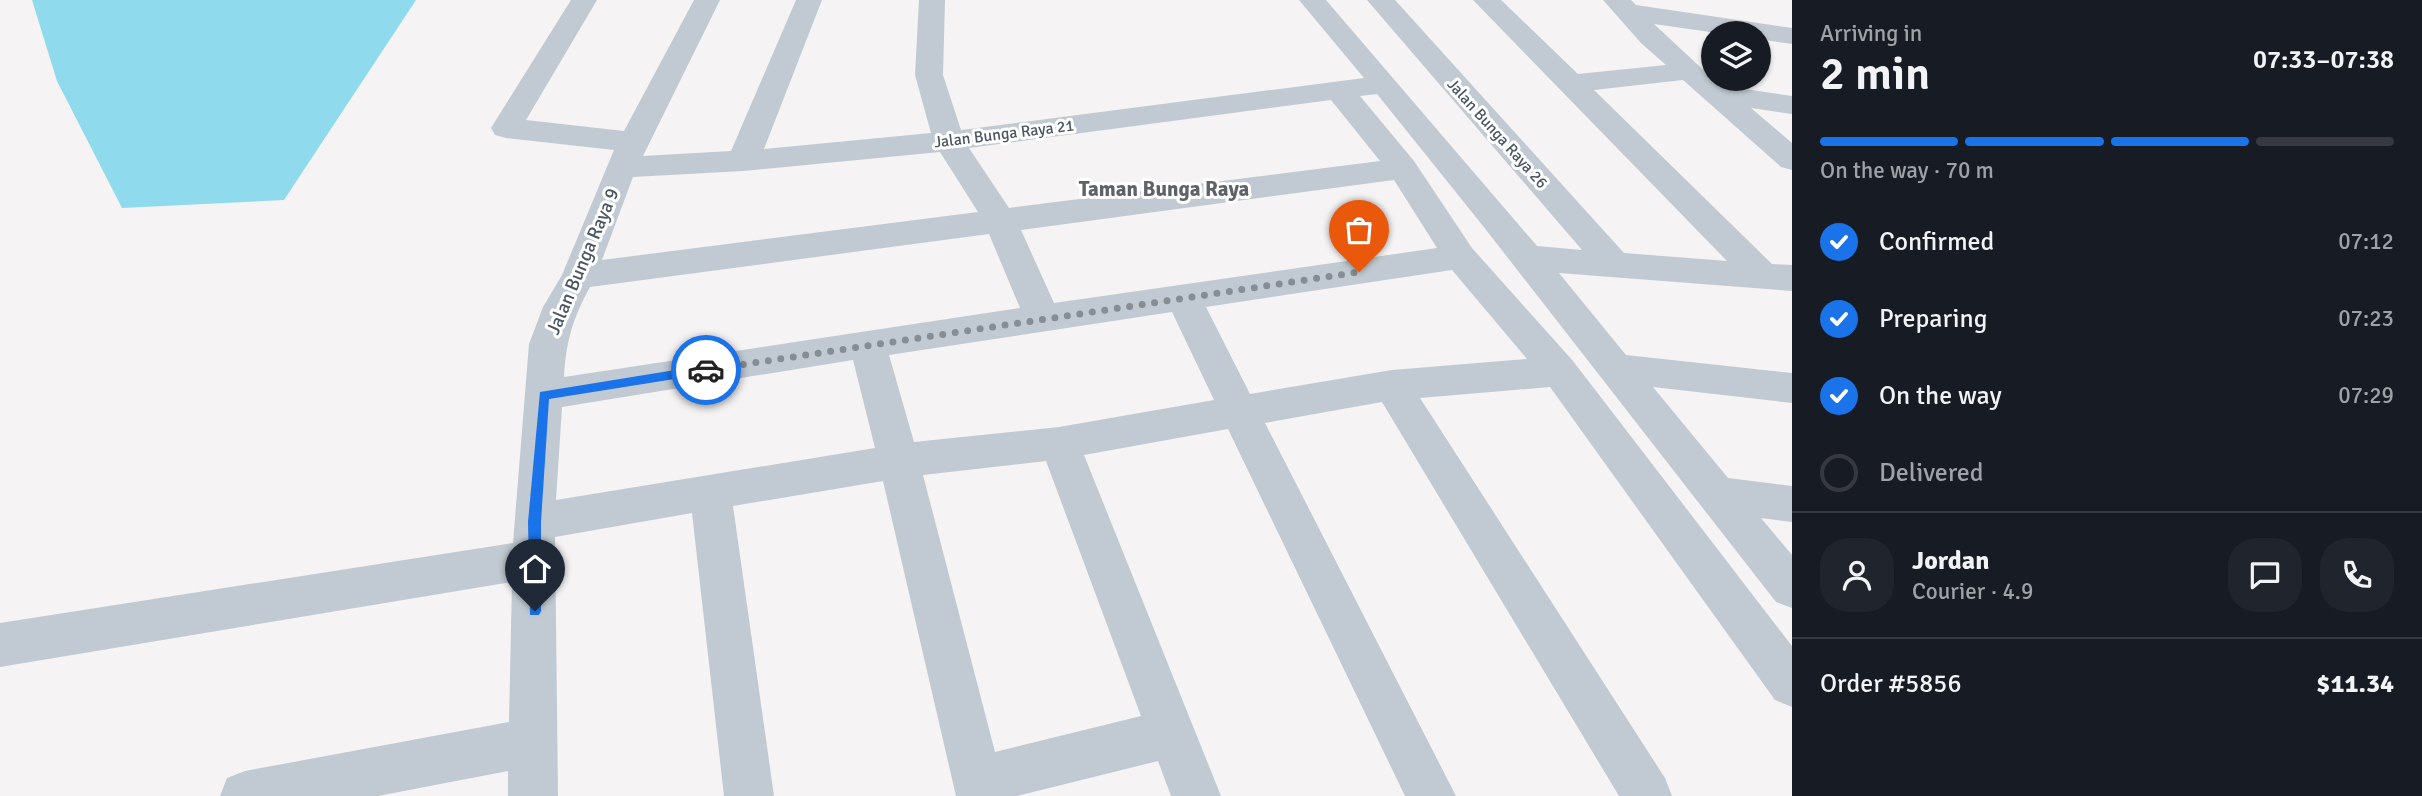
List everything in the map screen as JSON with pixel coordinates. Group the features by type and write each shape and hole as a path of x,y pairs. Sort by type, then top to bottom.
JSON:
{"street":[{"name":"Jalan Bunga Raya 21","path":"584,0 506,128 628,155 743,161 949,141 1385,84"},
{"name":"Jalan Bunga Raya 9","path":"533,796 534,540 547,344 561,307 579,275 628,155 707,0"},
{"path":"743,161 809,0"},
{"path":"932,0 929,75 949,141 1000,221 1042,319"},
{"path":"1312,0 1528,258 1792,588"},
{"name":"Jalan Bunga Raya 26","path":"1380,0 1616,266"},
{"path":"1486,0 1570,84 1778,277"},
{"path":"1621,6 1792,36"},
{"path":"1621,6 1651,37 1792,160"},
{"path":"1570,84 1690,71"},
{"path":"1338,89 1403,168 1460,257 1560,371 1792,684"},
{"path":"1717,94 1792,105"},
{"path":"579,275 1403,168"},
{"path":"544,396 867,344 1460,257"},
{"path":"1528,258 1778,277"},
{"path":"1183,298 1431,796"},
{"path":"867,344 899,461 979,789 1172,733"},
{"path":"1615,368 1792,388"},
{"path":"0,645 534,540 711,494 899,461 1059,443 1392,385 1560,371"},
{"path":"1392,385 1647,796"},
{"path":"1059,443 1196,796"},
{"path":"711,494 748,796"},
{"path":"1715,494 1792,504"},
{"path":"245,796 535,742"}],"water":[{"path":"32,0 416,0 284,200 122,208 57,81"}],"way so far":[{"path":"706,370 1359,272"}],"district":[{"name":"Taman Bunga Raya","path":"1164,189"}],"route":[{"path":"535,611 534,522 544,396 706,370"}]}
